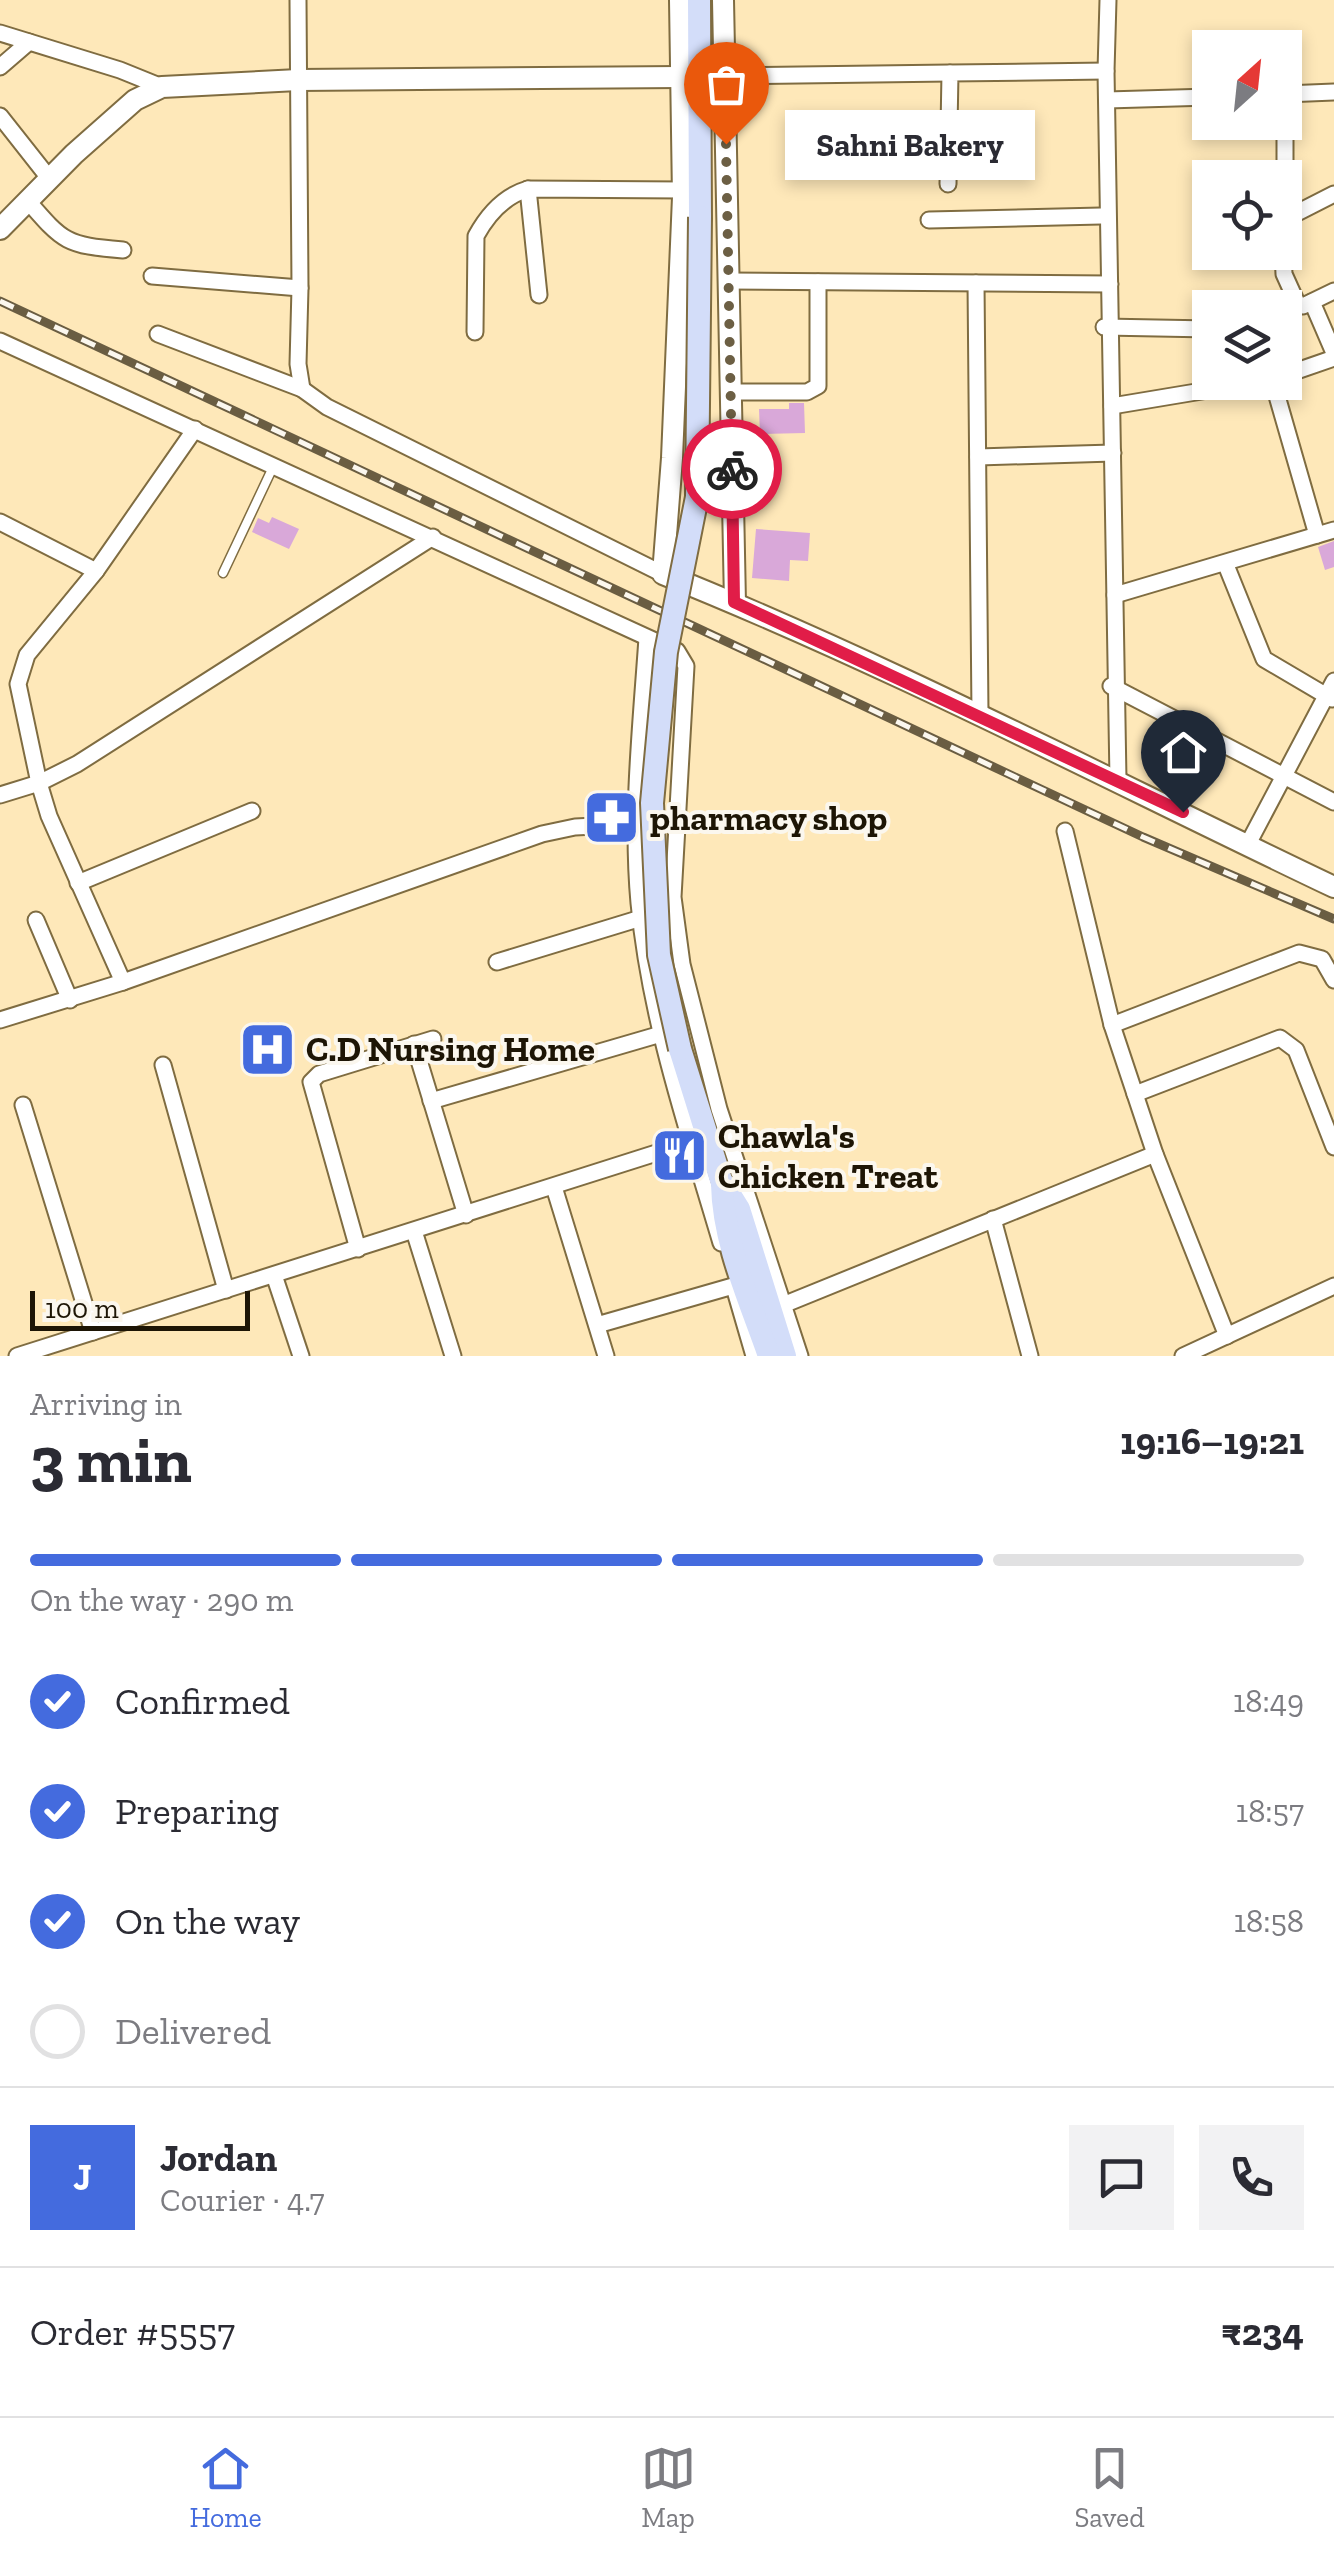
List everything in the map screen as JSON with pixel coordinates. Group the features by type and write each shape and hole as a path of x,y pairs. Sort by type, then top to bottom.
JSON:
{"main road":[{"path":"699,0 697,497 666,652 652,803 659,955 680,1049 722,1180 739,1209 786,1356"},
{"path":"722,1180 722,1209 769,1356"}],"street":[{"path":"298,0 298,364 302,389"},
{"path":"663,574 683,190 680,0"},
{"path":"722,0 734,602"},
{"path":"1098,0 1101,216 1106,284"},
{"path":"1108,0 1101,71 1107,100 1106,327 1114,778"},
{"path":"0,34 120,70 162,87"},
{"path":"0,67 29,42"},
{"path":"724,76 1101,71"},
{"path":"948,184 950,72"},
{"path":"0,229 135,100 162,87 298,80 681,77"},
{"path":"1302,93 1334,92"},
{"path":"1107,100 1192,98"},
{"path":"0,116 50,178"},
{"path":"475,332 476,236 512,194 528,189 683,190"},
{"path":"528,189 539,295"},
{"path":"1302,210 1334,194"},
{"path":"27,200 67,242 123,250"},
{"path":"929,220 1101,216"},
{"path":"152,276 300,288"},
{"path":"728,281 1106,284"},
{"path":"730,392 807,392 818,386 818,282"},
{"path":"976,283 980,714"},
{"path":"1302,306 1334,291"},
{"path":"1302,313 1334,355 1302,368"},
{"path":"1106,327 1192,329"},
{"path":"1106,327 1112,406 1108,454 1115,595 1112,687"},
{"path":"158,334 302,389 327,407 663,574 734,602 980,714 1334,887"},
{"path":"0,341 678,651 686,666 673,898 682,964 719,1109 800,1356"},
{"path":"1112,406 1192,393"},
{"path":"1277,400 1316,534"},
{"path":"123,982 39,783 18,684 27,655 96,571 194,429"},
{"path":"978,457 1108,454"},
{"path":"0,522 96,571"},
{"path":"1115,595 1334,530"},
{"path":"0,795 39,783 148,721 433,536"},
{"path":"1226,564 1264,659 1331,692 1248,844"},
{"path":"647,638 635,824 642,918 670,1078 754,1356"},
{"path":"1112,687 1334,802"},
{"path":"0,694 20,702"},
{"path":"78,883 252,811"},
{"path":"0,1020 123,982 542,834 576,827 635,824"},
{"path":"1066,830 1112,1025 1155,1154 1226,1336"},
{"path":"498,962 642,918"},
{"path":"36,920 70,1000"},
{"path":"1112,1025 1299,952 1334,954"},
{"path":"1308,953 1322,960 1334,980"},
{"path":"431,1100 661,1034"},
{"path":"358,1249 311,1082 319,1074 433,1038"},
{"path":"1134,1094 1280,1038 1296,1050 1334,1147"},
{"path":"414,1044 466,1215"},
{"path":"163,1065 226,1290"},
{"path":"23,1106 93,1332"},
{"path":"18,1356 691,1142"},
{"path":"784,1305 1155,1154"},
{"path":"554,1187 606,1356"},
{"path":"993,1219 1030,1356"},
{"path":"414,1231 453,1356"},
{"path":"274,1276 301,1356"},
{"path":"597,1325 734,1286"},
{"path":"1182,1356 1334,1286"}],"lane":[{"path":"224,573 274,465"}],"building":[{"path":"789,403 804,403 805,433 760,434 759,409 789,409"},
{"path":"272,517 299,529 289,549 252,532 258,518 269,523"},
{"path":"756,529 810,533 808,561 790,560 789,581 752,578"},
{"path":"1334,541 1334,567 1325,570 1318,547"},
{"path":"269,1022 275,1046 284,1043 287,1059 258,1066 248,1027"}],"railway":[{"path":"0,301 1143,837 1334,919"}],"way so far":[{"path":"726,144 732,469"}],"place":[{"name":"Sahni Bakery","path":"726,144"},
{"name":"pharmacy shop","path":"611,818"},
{"name":"C.D Nursing Home","path":"267,1049"},
{"name":"Chawla's Chicken Treat","path":"679,1156"}],"route":[{"path":"732,469 734,602 1183,812"}]}
